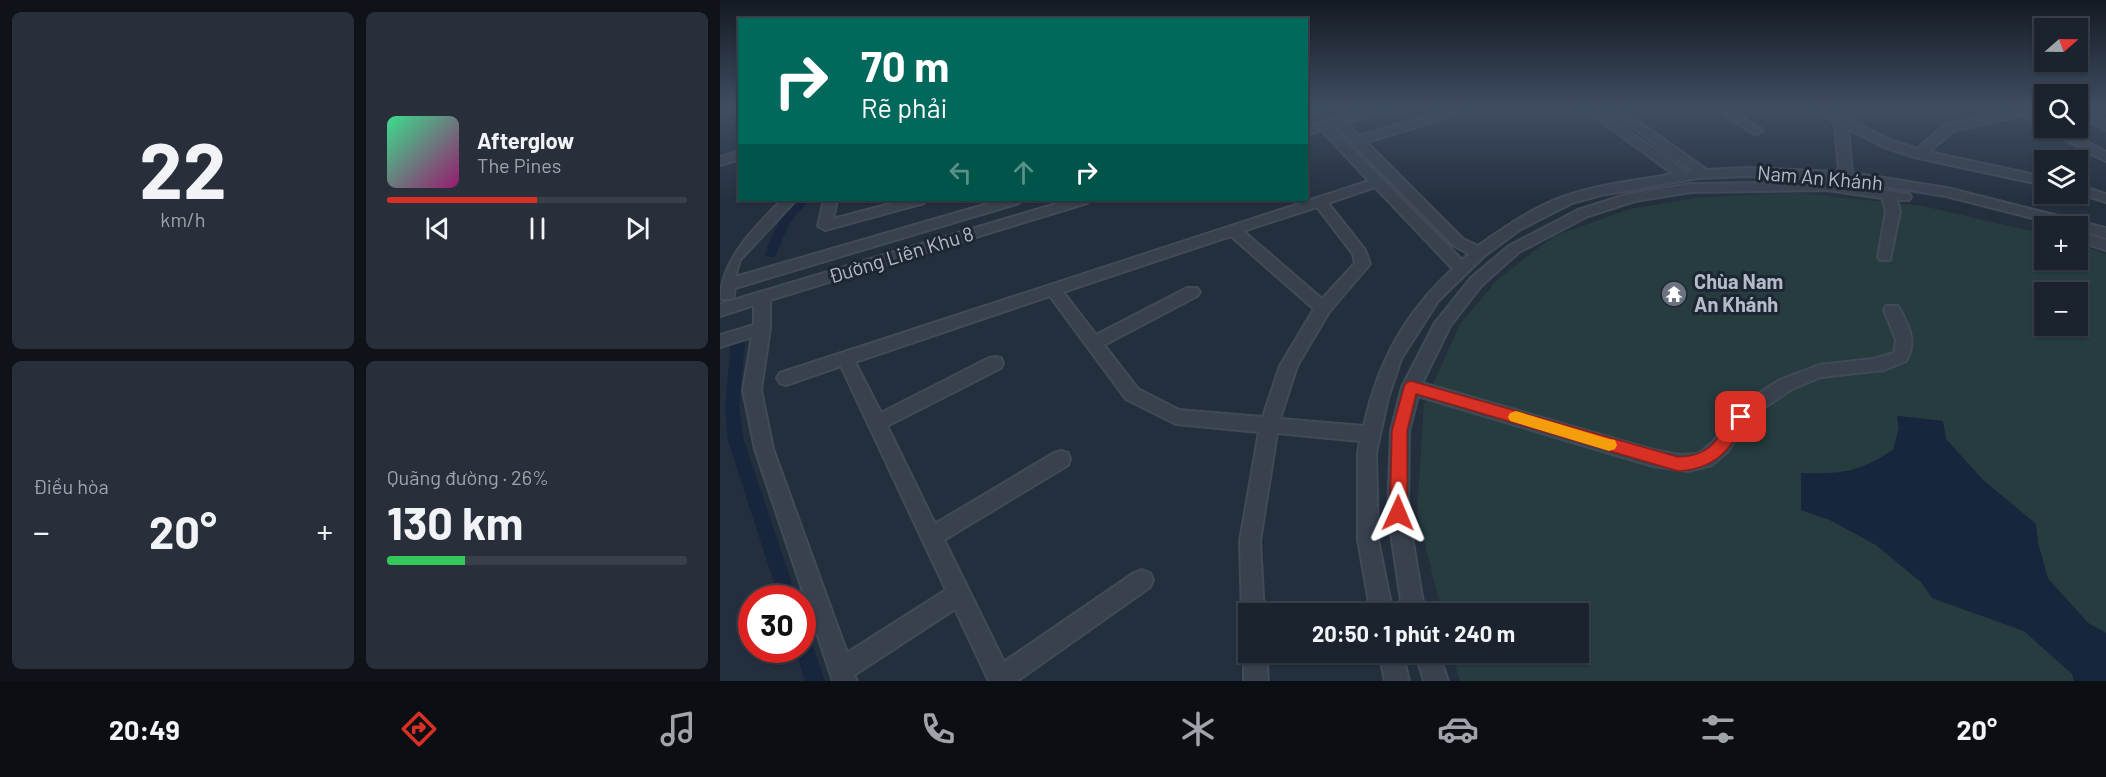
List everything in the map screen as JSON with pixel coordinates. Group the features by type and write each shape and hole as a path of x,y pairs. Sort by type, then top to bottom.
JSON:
{"street":[{"path":"1337,140 1462,269"},
{"path":"1362,140 1358,141 1458,242 1479,253"},
{"path":"1633,140 1684,176"},
{"path":"1657,140 1705,174"},
{"path":"1843,140 1846,176"},
{"path":"1879,140 1919,154 2034,178"},
{"path":"1919,154 1935,140"},
{"path":"2074,140 2106,157"},
{"path":"2088,151 2093,150"},
{"path":"720,161 738,156"},
{"path":"1667,164 1684,159"},
{"name":"Nam An Khánh","path":"1380,603 1368,540 1367,453 1379,398 1393,358 1432,297 1479,253 1516,226 1567,200 1600,191 1705,174 1745,172 1846,176 1947,192 2106,233"},
{"path":"786,378 1378,182"},
{"name":"Nam An Khánh","path":"1412,603 1398,513 1400,431 1411,387 1443,323 1476,282 1514,249 1583,213 1633,197 1691,188 1827,186 1953,205 2034,223"},
{"path":"2088,192 2106,198"},
{"path":"1885,257 1893,211 1888,194"},
{"path":"1400,205 1416,200"},
{"path":"1567,200 1583,213"},
{"path":"723,309 723,286 727,272 727,260 788,201"},
{"path":"830,201 825,226 915,201"},
{"name":"Đường Liên Khu 8","path":"723,286 1011,201"},
{"name":"Đường Liên Khu 8","path":"723,309 1079,201"},
{"path":"1253,603 1250,541 1269,425 1289,366 1323,308 1363,264 1360,253 1319,201"},
{"path":"1233,230 1323,308"},
{"path":"2088,240 2106,245"},
{"path":"1053,289 1132,394 1176,417 1371,434"},
{"path":"1094,343 1192,292"},
{"path":"762,297 762,328 752,390 764,449 843,675 959,594"},
{"path":"1411,387 1653,458 1689,464 1707,459 1719,448 1741,417 1753,405 1794,381 1819,372 1890,362 1900,357 1904,338 1892,310"},
{"path":"720,341 762,328"},
{"path":"845,358 1001,680 1142,580"},
{"path":"877,423 995,363"},
{"path":"931,537 1061,459"},
{"path":"1255,663 1256,681"},
{"path":"1393,663 1397,681"},
{"path":"1430,663 1436,681"}],"green space":[{"path":"1798,193 1923,206 2034,232 2034,270 2088,270 2088,248 2106,254 2106,633 2088,623 2048,578 2038,543 2036,524 1983,480 1946,439 1943,421 1897,416 1899,428 1893,450 1881,458 1859,468 1839,472 1801,473 1801,510 1830,520 1876,545 1921,582 1932,598 2024,631 2073,674 2074,681 1460,681 1454,663 1589,663 1589,603 1440,603 1417,512 1424,404 1460,324 1497,280 1554,236 1630,209 1702,197"}],"water":[{"path":"1897,416 1943,421 1946,439 1983,480 2036,524 2038,543 2048,579 2088,623 2106,633 2106,681 2074,681 2072,674 2024,631 1932,598 1921,582 1876,545 1830,520 1801,510 1801,473 1839,472 1859,468 1881,458 1893,450 1899,428"}],"waterway":[{"path":"771,254 783,224 802,201"},
{"path":"738,341 732,408 736,441 784,585"},
{"path":"809,663 815,681"}],"slow traffic":[{"path":"1516,417 1609,445"}],"place":[{"name":"Chùa Nam An Khánh","path":"1674,294"}],"route":[{"path":"1398,513 1400,431 1411,387 1678,464 1696,463 1707,459 1719,448 1741,417"}]}
